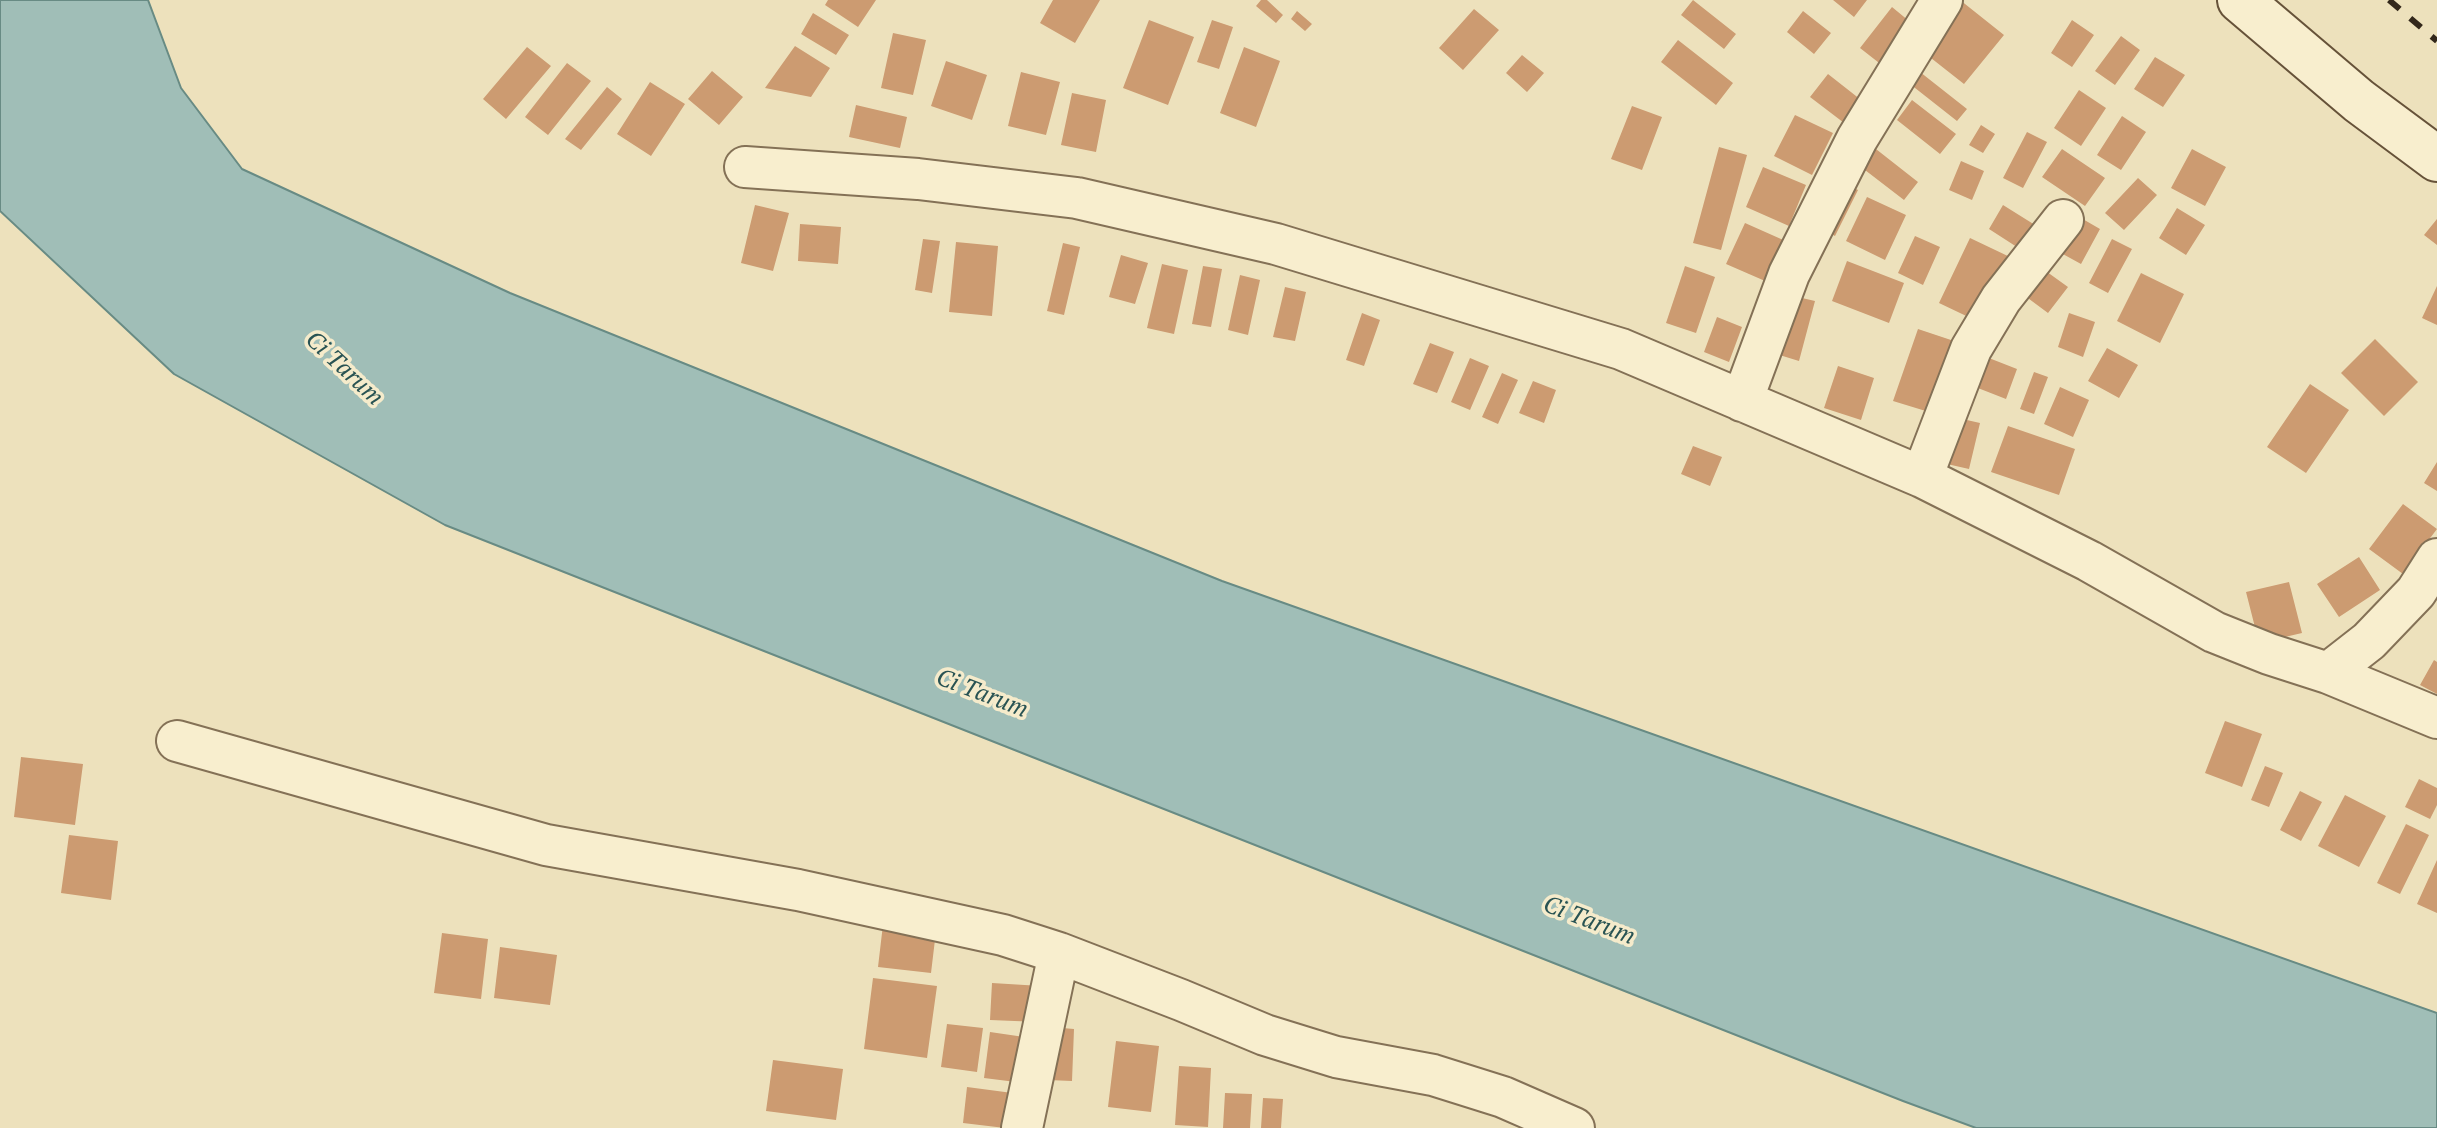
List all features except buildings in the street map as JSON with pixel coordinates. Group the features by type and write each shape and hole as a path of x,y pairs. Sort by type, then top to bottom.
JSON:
{"street":[{"path":"2240,0 2359,101 2437,159"},
{"path":"1742,401 1789,274 1857,139 1933,3"},
{"path":"745,167 918,179 1077,198 1276,244 1621,349 1922,477 2089,561 2214,632 2328,673 2437,718"},
{"path":"1922,477 1971,349 2001,299 2063,220"},
{"path":"2328,673 2369,641 2416,592 2437,559"},
{"path":"177,741 546,845 798,890 1003,935 1059,953 1265,1035 1336,1057 1447,1080 1503,1097 1574,1128"},
{"path":"1022,1128 1059,953"}],"water":[{"name":"Ci Tarum","path":"0,0 148,0 181,88 242,169 510,293 1222,581 2437,1013 2437,1128 1976,1128 445,525 174,374 0,211"}],"railway":[{"path":"2389,0 2437,41"}]}
